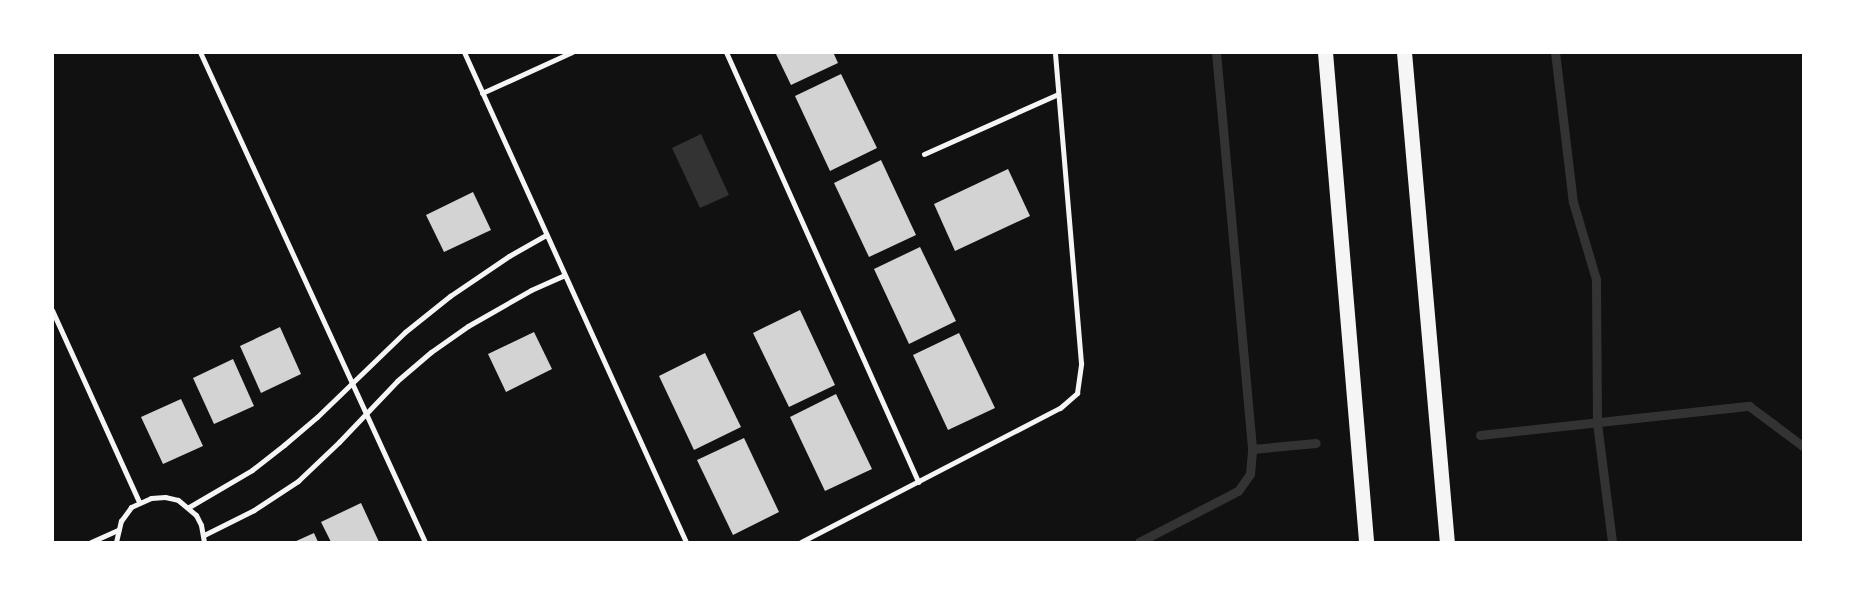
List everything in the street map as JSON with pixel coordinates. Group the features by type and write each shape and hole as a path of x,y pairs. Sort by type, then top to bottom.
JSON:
{"highway":[{"path":"1325,52 1366,542"},
{"path":"1404,52 1447,542"}],"street":[{"path":"200,52 425,542"},
{"path":"464,52 686,542"},
{"path":"482,93 572,52"},
{"path":"726,52 918,482"},
{"path":"801,542 1060,408 1077,393 1081,363 1055,52"},
{"path":"924,154 1058,94"},
{"path":"189,508 244,475 284,446 317,418 405,332 450,296 509,256 546,235"},
{"path":"204,534 254,510 298,481 339,442 366,412 418,364 468,326 532,290 564,275"},
{"path":"52,310 139,502"},
{"path":"116,542 118,530 125,514 139,502 151,498 165,497 178,500 189,508 201,525 204,542"},
{"path":"91,542 118,530"}],"shaded area":[{"path":"701,134 729,195 700,208 672,148"}],"building":[{"path":"775,52 833,52 838,63 791,85"},
{"path":"841,74 877,148 830,171 795,96"},
{"path":"881,160 916,235 869,257 834,183"},
{"path":"1008,169 1030,216 955,251 934,204"},
{"path":"473,192 491,230 444,252 426,215"},
{"path":"920,247 956,321 909,344 874,269"},
{"path":"800,310 835,385 789,407 753,333"},
{"path":"280,327 301,374 261,393 240,346"},
{"path":"534,332 552,369 506,392 488,354"},
{"path":"959,333 995,408 948,430 913,355"},
{"path":"705,353 741,427 694,450 659,376"},
{"path":"233,359 254,406 214,424 193,378"},
{"path":"836,394 872,469 825,491 790,417"},
{"path":"181,399 203,446 163,464 141,417"},
{"path":"744,438 779,512 733,535 697,460"},
{"path":"361,503 379,542 331,542 321,522"},
{"path":"314,533 318,542 294,542"}],"waterway":[{"path":"1216,52 1252,449"},
{"path":"1555,52 1573,202 1596,279 1597,423 1612,542"},
{"path":"1480,435 1749,406 1804,447"},
{"path":"1139,542 1238,491 1250,474 1252,449 1316,443"}]}
